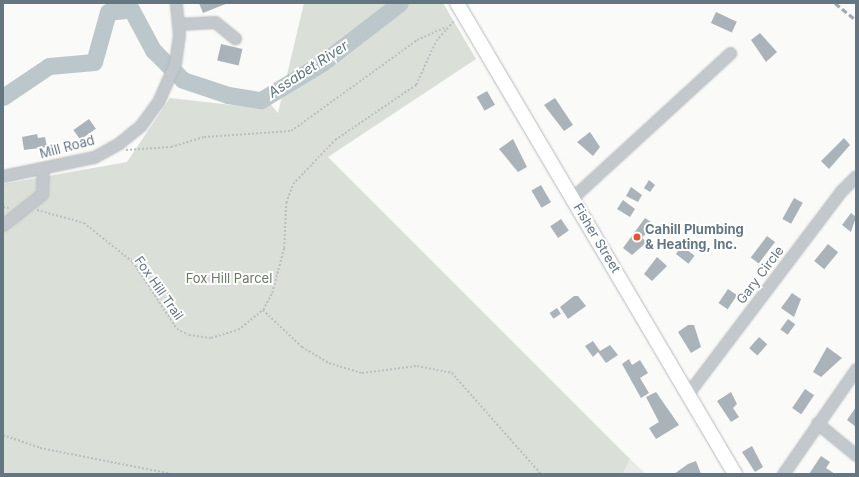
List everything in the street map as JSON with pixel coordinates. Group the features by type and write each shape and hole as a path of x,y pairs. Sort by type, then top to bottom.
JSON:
{"main road":[{"name":"Fisher Street","path":"460,8 689,392 735,474"}],"street":[{"name":"Mill Road","path":"3,176 43,169 107,151 141,125 165,90 175,63 179,29 176,3"},
{"path":"179,29 215,22 235,38"},
{"path":"573,197 730,53"},
{"path":"3,225 42,194 43,169"},
{"name":"Gary Circle","path":"689,392 841,191 856,176"},
{"path":"782,474 817,422 856,369"},
{"path":"817,422 856,455"}],"path":[{"name":"Fox Hill Trail","path":"3,207 26,208 84,223 133,262 177,329 189,335 211,338 233,332 263,310 272,293 284,248 286,203 293,184 335,140 416,85 446,27 460,8"},
{"path":"107,151 171,147 204,137 291,131 418,40 446,27"},
{"path":"263,310 302,347 328,363 362,373 417,366 452,373 541,474"},
{"path":"3,436 40,448 132,463 173,474"}],"shaded area":[{"path":"630,459 646,474 623,474"}],"green space":[{"name":"Fox Hill Parcel","path":"304,3 443,3 476,59 328,157 630,459 623,474 3,474 3,184 127,162 170,98 250,107 267,100 278,113"}],"building":[{"path":"199,3 228,3 203,13"},
{"path":"716,12 737,22 732,33 711,23"},
{"path":"760,33 777,52 766,62 751,40"},
{"path":"221,44 242,49 239,66 217,61"},
{"path":"487,91 495,105 485,111 477,97"},
{"path":"555,98 573,125 564,131 544,105"},
{"path":"89,119 96,129 80,140 73,130"},
{"path":"590,132 600,147 593,156 577,142"},
{"path":"37,134 38,138 45,137 47,147 24,150 22,137"},
{"path":"844,138 850,145 829,169 821,161"},
{"path":"513,139 527,167 518,172 499,149"},
{"path":"649,180 655,185 650,192 644,188"},
{"path":"541,185 551,202 541,208 531,190"},
{"path":"631,187 642,195 638,202 626,196"},
{"path":"794,198 803,203 791,224 782,219"},
{"path":"623,200 635,209 630,217 617,209"},
{"path":"851,213 856,217 851,232 842,225"},
{"name":"Cahill Plumbing & Heating, Inc.","path":"645,218 654,224 642,238 647,242 632,255 623,248"},
{"path":"561,219 569,231 558,238 550,226"},
{"path":"767,236 775,242 759,264 751,258"},
{"path":"828,244 838,252 824,269 814,261"},
{"path":"682,246 695,256 688,264 676,254"},
{"path":"657,257 667,266 652,281 644,274"},
{"path":"728,289 737,295 728,309 718,303"},
{"path":"792,293 801,299 794,317 781,308"},
{"path":"574,296 578,296 586,306 568,319 560,307"},
{"path":"557,308 561,314 553,319 550,313"},
{"path":"788,319 795,324 788,335 780,330"},
{"path":"688,325 694,325 701,347 691,353 678,332"},
{"path":"759,337 767,344 757,356 749,348"},
{"path":"593,341 600,351 610,345 618,355 606,363 598,352 593,357 585,346"},
{"path":"827,347 842,358 821,377 813,372"},
{"path":"629,359 632,365 640,360 648,373 640,378 649,393 641,398 622,364"},
{"path":"805,389 814,395 801,414 792,408"},
{"path":"656,392 679,425 656,439 649,428 659,422 646,397"},
{"path":"731,392 737,404 733,408 739,417 731,422 717,401"},
{"path":"856,407 856,427 847,420"},
{"path":"752,446 763,467 755,472 742,452"},
{"path":"821,456 830,462 826,468 835,474 809,474"},
{"path":"696,461 701,474 674,474 688,464"}],"waterway":[{"name":"Assabet River","path":"3,97 49,66 94,62 108,12 131,9 153,50 183,80 228,95 261,100 322,63 400,3"}],"railway":[{"path":"835,3 856,20"}],"place":[{"name":"Cahill Plumbing & Heating, Inc.","path":"637,237"}]}
